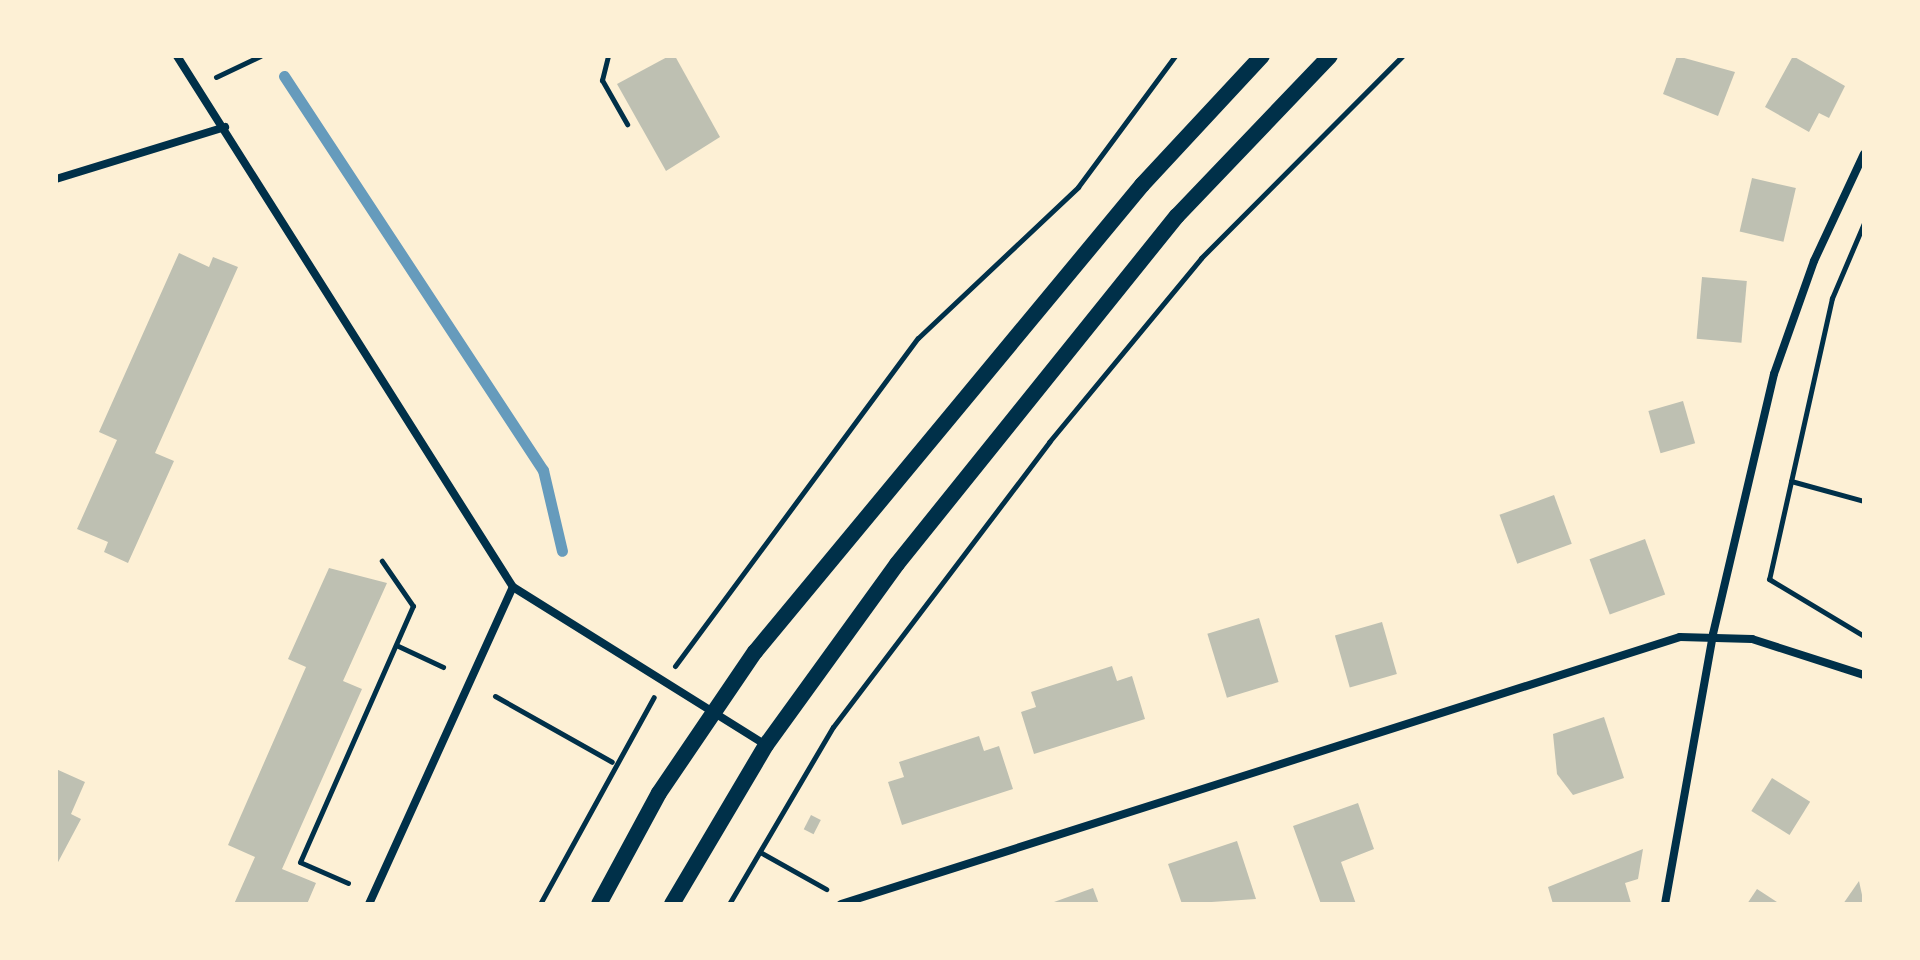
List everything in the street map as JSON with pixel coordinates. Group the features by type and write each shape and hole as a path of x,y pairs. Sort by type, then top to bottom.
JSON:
{"main road":[{"path":"599,904 712,710 1142,185 1262,56"},
{"path":"672,904 766,745 1042,380 1177,216 1330,56"}],"street":[{"path":"177,56 225,127 513,587 766,745"},
{"path":"56,179 225,127"},
{"path":"1665,904 1713,634 1774,374 1814,261 1864,154"},
{"path":"369,904 513,587"},
{"path":"844,903 1657,643 1713,634 1807,653 1864,675"}],"path":[{"path":"216,77 260,56"},
{"path":"608,56 602,80 627,124"},
{"path":"695,636 918,338 1078,187 1175,56"},
{"path":"729,904 842,714 1049,442 1201,258 1402,56"},
{"path":"1864,223 1832,298 1769,579 1864,636"},
{"path":"1791,481 1864,501"},
{"path":"348,883 300,862 413,606 382,561"},
{"path":"396,645 443,667"},
{"path":"495,696 612,762"},
{"path":"540,904 612,762 629,736"},
{"path":"760,852 844,903"}],"building":[{"path":"669,56 675,56 720,137 666,171 617,84"},
{"path":"1677,56 1735,72 1718,116 1663,94"},
{"path":"1793,56 1845,86 1829,118 1819,113 1809,132 1765,107"},
{"path":"1752,178 1796,188 1783,242 1740,232"},
{"path":"179,253 209,267 213,257 238,267 155,453 174,461 128,563 104,552 108,542 77,529 117,440 99,432"},
{"path":"1702,277 1747,281 1741,343 1697,339"},
{"path":"1683,401 1695,443 1661,453 1648,411"},
{"path":"1554,495 1572,544 1517,564 1499,515"},
{"path":"1645,539 1665,594 1610,615 1590,559"},
{"path":"329,568 387,583 343,681 362,689 282,869 316,883 307,904 234,904 255,857 228,845 306,667 288,659"},
{"path":"1259,618 1279,682 1227,698 1207,634"},
{"path":"1382,622 1397,674 1350,687 1335,636"},
{"path":"1112,666 1117,681 1132,676 1145,719 1034,754 1021,712 1036,707 1031,692"},
{"path":"1604,717 1624,778 1573,795 1557,774 1553,734"},
{"path":"979,736 984,751 999,746 1013,789 902,825 888,782 904,777 899,762"},
{"path":"56,769 85,782 71,814 81,819 56,866"},
{"path":"1772,778 1810,802 1789,835 1751,811"},
{"path":"1358,803 1374,849 1341,862 1356,904 1321,904 1293,826"},
{"path":"811,815 821,820 814,834 804,829"},
{"path":"1237,841 1256,899 1182,904 1168,864"},
{"path":"1643,849 1638,879 1625,883 1631,903 1553,904 1548,887"},
{"path":"1859,881 1864,904 1843,904"},
{"path":"1093,888 1099,904 1054,902"},
{"path":"1757,889 1780,904 1747,904"}],"waterway":[{"path":"284,76 543,470 562,551"}]}
